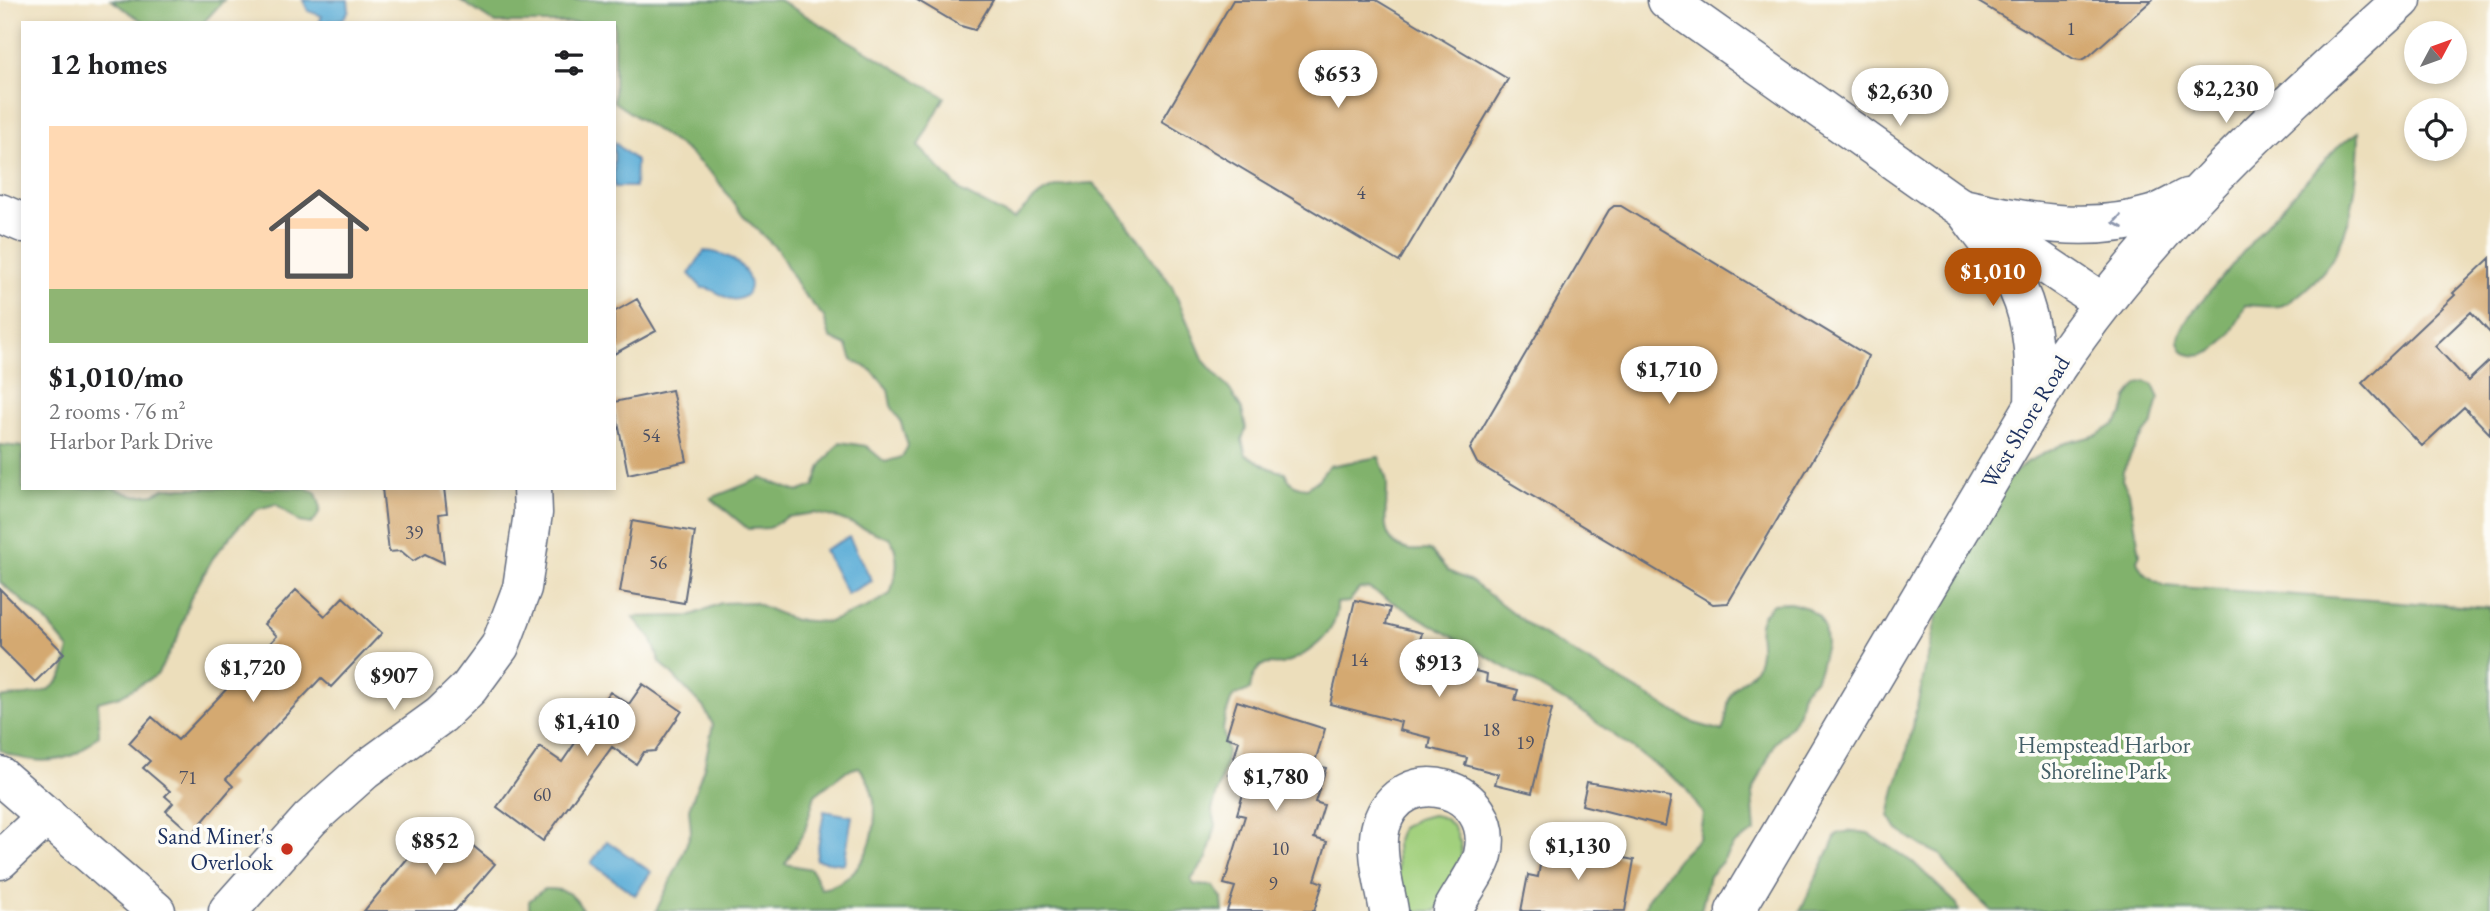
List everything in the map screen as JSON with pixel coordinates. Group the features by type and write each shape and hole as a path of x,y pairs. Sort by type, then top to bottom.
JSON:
{"street":[{"path":"1667,0 2102,302"},
{"name":"West Shore Road","path":"1735,911 2056,368 2102,302 2168,226 2273,119 2402,0"},
{"path":"1963,208 2015,220 2071,226 2116,223 2154,214 2204,190"},
{"path":"1963,208 2018,288 2032,339 2035,368 2034,406"},
{"path":"0,213 21,222"},
{"path":"228,911 310,819 364,771 442,715 469,688 500,646 522,588 533,513 532,490"},
{"path":"0,776 156,911"},
{"path":"1389,911 1380,853 1380,828 1390,804 1416,789 1442,786 1464,797 1478,817 1484,835 1483,856 1452,911"},
{"path":"0,860 47,816"}],"green space":[{"path":"111,0 224,0 205,21 142,21"},
{"path":"460,0 779,0 945,97 918,146 962,192 1014,219 1033,200 1049,190 1066,185 1093,183 1113,204 1172,286 1204,361 1230,390 1242,410 1246,428 1242,440 1246,455 1269,468 1285,472 1293,484 1307,488 1317,481 1329,466 1379,457 1387,484 1387,533 1398,546 1409,550 1431,551 1448,571 1471,581 1538,632 1694,723 1722,731 1731,693 1757,665 1760,656 1761,620 1773,604 1790,603 1807,608 1818,616 1824,626 1826,644 1820,668 1815,680 1803,691 1799,712 1792,725 1775,743 1752,793 1755,832 1734,844 1709,876 1701,911 1644,911 1648,898 1677,860 1699,838 1703,814 1684,786 1581,711 1368,588 1359,589 1349,602 1337,603 1333,624 1320,642 1292,660 1261,666 1253,677 1250,690 1235,695 1231,700 1223,730 1227,751 1225,766 1212,810 1216,825 1207,858 1191,880 1195,885 1213,886 1222,898 1223,911 656,911 691,832 689,809 704,767 713,725 704,708 660,662 651,638 633,617 690,616 721,603 753,602 794,620 829,622 867,607 890,594 897,566 891,539 838,518 814,513 787,517 769,528 748,529 711,498 761,478 798,492 814,486 821,466 840,442 866,446 885,462 902,457 908,446 900,420 891,406 888,389 871,370 852,360 847,346 830,338 824,317 800,290 778,250 743,216 715,177 686,150 616,103 616,21 492,21","holes":["859,767 869,783 874,801 872,839 853,872 839,883 821,889 811,869 785,864 805,830 815,795 846,771"]},
{"path":"2359,132 2357,174 2350,215 2344,235 2324,271 2300,294 2283,305 2245,305 2230,334 2215,350 2196,356 2185,353 2179,340 2187,319 2264,227 2337,147"},
{"name":"Hempstead Harbor Shoreline Park","path":"2145,381 2153,385 2159,398 2153,423 2137,443 2123,471 2122,480 2129,492 2140,554 2137,560 2144,573 2151,578 2164,586 2490,608 2490,911 1992,911 1951,871 1941,855 1898,830 1889,816 1906,756 1954,538 1996,488 2027,462 2063,444 2097,435 2115,424 2123,415 2127,398 2138,383"},
{"path":"0,445 21,447 21,490 119,490 134,496 154,494 161,490 310,490 315,492 319,501 320,509 311,524 299,522 276,504 258,509 238,527 213,558 191,597 177,639 157,675 120,696 98,702 99,735 68,757 28,759 0,750 0,698 34,694 50,688 63,673 69,649 44,619 0,582"},
{"path":"1432,815 1444,818 1457,834 1462,855 1457,874 1436,911 1400,911 1396,844 1401,828 1417,819"},
{"path":"1850,831 1868,833 1915,864 1957,904 1959,911 1800,911 1837,834"},
{"path":"544,889 557,889 568,893 583,911 529,911 529,901"}],"water":[{"path":"303,0 348,0 349,10 343,19 320,21 322,16 308,11"},
{"path":"616,144 636,161 635,187 616,187"},
{"path":"704,251 724,255 740,265 747,275 750,287 744,296 733,299 702,288 689,274"},
{"path":"849,537 872,581 847,594 824,550"},
{"path":"824,811 852,816 844,864 816,860"},
{"path":"607,841 651,872 635,895 591,863"}],"building":[{"path":"917,0 993,0 975,30 961,26"},
{"path":"1233,0 1376,0 1508,79 1399,262 1162,121"},
{"path":"1975,0 2152,0 2089,56 2081,60 2074,59"},
{"path":"1614,206 1621,206 1868,356 1858,383 1728,603 1713,604 1477,463 1470,449 1609,210"},
{"path":"2490,258 2490,333 2471,312 2435,346 2468,381 2490,360 2490,434 2464,407 2422,446 2362,383"},
{"path":"637,299 656,331 616,353 616,311"},
{"path":"672,390 687,461 628,474 616,402"},
{"path":"382,490 444,490 447,513 439,514 444,563 425,554 413,561 401,551 389,552"},
{"path":"632,521 695,532 684,603 620,592"},
{"path":"0,589 64,653 35,682 0,647"},
{"path":"296,590 325,616 343,597 382,633 331,687 321,678 226,779 233,786 192,834 166,811 173,803 165,796 170,791 143,768 150,761 129,743 152,717 178,740 277,636 264,624"},
{"path":"1355,600 1390,608 1386,624 1422,633 1420,640 1453,648 1449,664 1487,674 1486,682 1518,690 1515,700 1552,709 1532,793 1495,784 1498,774 1465,765 1467,758 1429,748 1431,738 1399,730 1401,722 1330,704"},
{"path":"643,684 682,711 655,751 644,752 636,764 612,747 543,841 497,807 540,747 562,762 610,692 629,704"},
{"path":"1237,701 1325,729 1314,765 1326,768 1315,802 1324,805 1314,838 1327,842 1315,880 1323,883 1314,911 1227,911 1235,887 1224,884 1245,816 1237,814 1247,781 1229,775 1239,741 1226,737"},
{"path":"1587,782 1671,797 1665,826 1582,805"},
{"path":"450,827 495,864 455,911 364,911 421,842 431,850"},
{"path":"1544,842 1634,860 1625,911 1521,911 1528,875 1538,877"}],"place":[{"name":"Sand Miner's Overlook","path":"287,849"}]}
